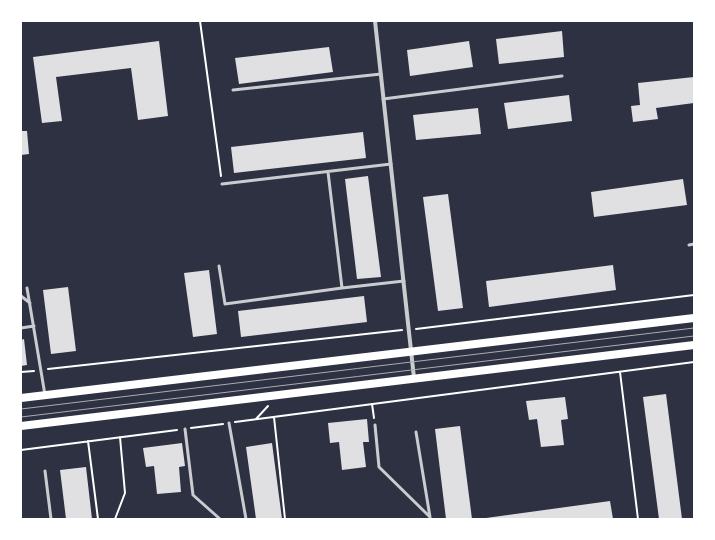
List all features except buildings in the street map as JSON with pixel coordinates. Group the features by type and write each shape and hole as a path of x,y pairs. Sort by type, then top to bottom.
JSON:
{"main road":[{"path":"21,398 694,318"},
{"path":"21,426 694,345"}],"street":[{"path":"375,21 414,379"}],"lane":[{"path":"234,90 381,74"},
{"path":"383,99 562,76"},
{"path":"222,184 391,164"},
{"path":"328,172 342,288"},
{"path":"689,245 694,244"},
{"path":"219,266 225,304 342,288 404,282"},
{"path":"27,288 45,396"},
{"path":"21,296 30,303"},
{"path":"21,328 34,326"},
{"path":"229,423 246,519"},
{"path":"374,425 379,467 430,518"},
{"path":"185,429 193,495 220,519"},
{"path":"416,432 430,518"},
{"path":"45,471 51,519"}],"path":[{"path":"200,21 222,184"},
{"path":"21,372 409,330 694,295"},
{"path":"21,450 694,362"},
{"path":"620,372 638,519"},
{"path":"372,404 374,425"},
{"path":"274,417 285,519"},
{"path":"116,519 125,493 120,437"},
{"path":"88,441 98,519"}],"tram line":[{"path":"21,409 694,328"},
{"path":"21,417 694,336"}]}
